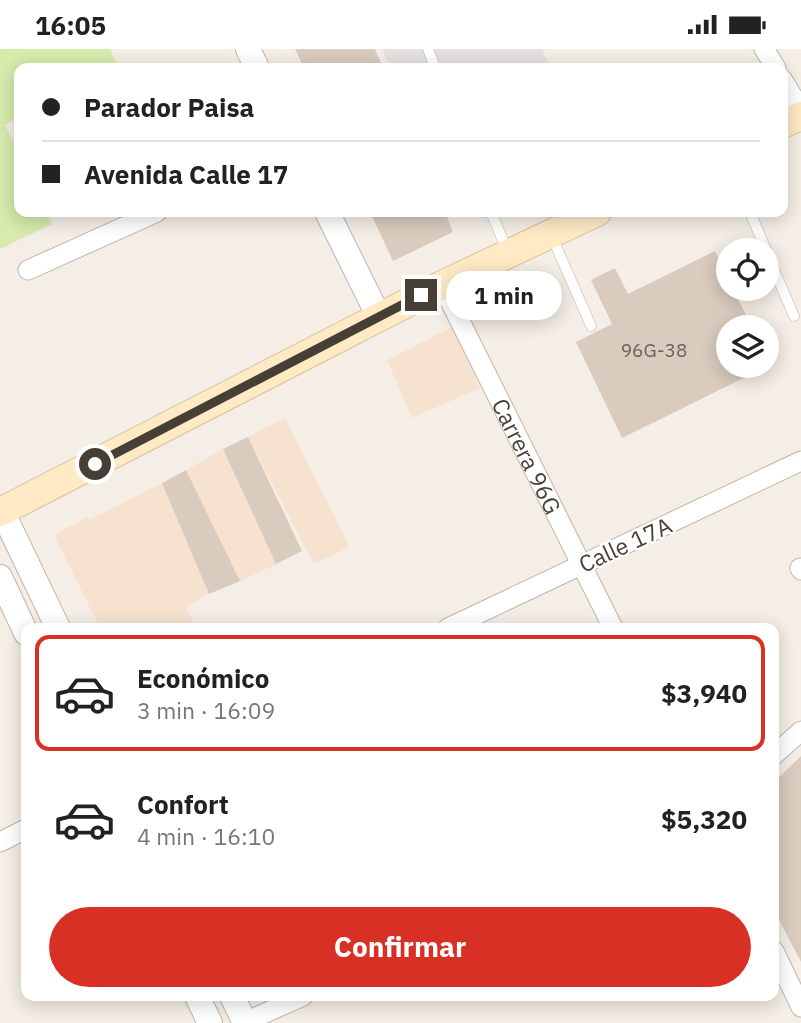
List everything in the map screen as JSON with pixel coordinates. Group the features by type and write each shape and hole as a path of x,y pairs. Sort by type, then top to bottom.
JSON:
{"main road":[{"path":"1,509 442,285 586,217"}],"street":[{"path":"788,89 801,110"},
{"path":"28,269 147,217"},
{"path":"329,217 379,317"},
{"name":"Carrera 96G","path":"442,285 610,623"},
{"name":"Calle 17A","path":"459,623 801,461"},
{"path":"1,509 56,623"},
{"path":"0,577 21,623"},
{"path":"779,751 801,731"},
{"path":"0,842 21,832"},
{"path":"779,961 801,1007"},
{"path":"199,1001 210,1023"},
{"path":"234,1001 244,1023 292,1001"}],"lane":[{"path":"493,217 508,254"},
{"path":"752,217 761,238"},
{"path":"550,234 591,326"},
{"path":"779,281 794,316"}],"shaded area":[{"path":"382,49 542,49 549,63 389,63"},
{"path":"452,327 480,388 412,418 387,360"},
{"path":"285,418 350,547 314,564 248,437"},
{"path":"223,449 276,564 240,581 186,470"},
{"path":"162,483 209,594 186,607 194,623 98,623 54,535 87,517 90,520"}],"green space":[{"path":"0,49 110,49 117,63 14,63 14,120 5,125 14,144 14,217 48,217 52,224 0,249"}],"building":[{"path":"295,49 375,49 381,63 302,63"},
{"path":"372,217 447,217 453,232 393,261"},
{"path":"715,251 716,301 739,301 746,315 716,315 716,378 744,378 622,438 576,342 612,324 591,280 615,268 628,294"},
{"path":"248,437 302,551 276,564 223,449"},
{"path":"186,470 240,581 209,594 162,483"},
{"path":"801,756 801,962 779,920 779,777"}],"route":[{"path":"95,464 421,295"}]}
